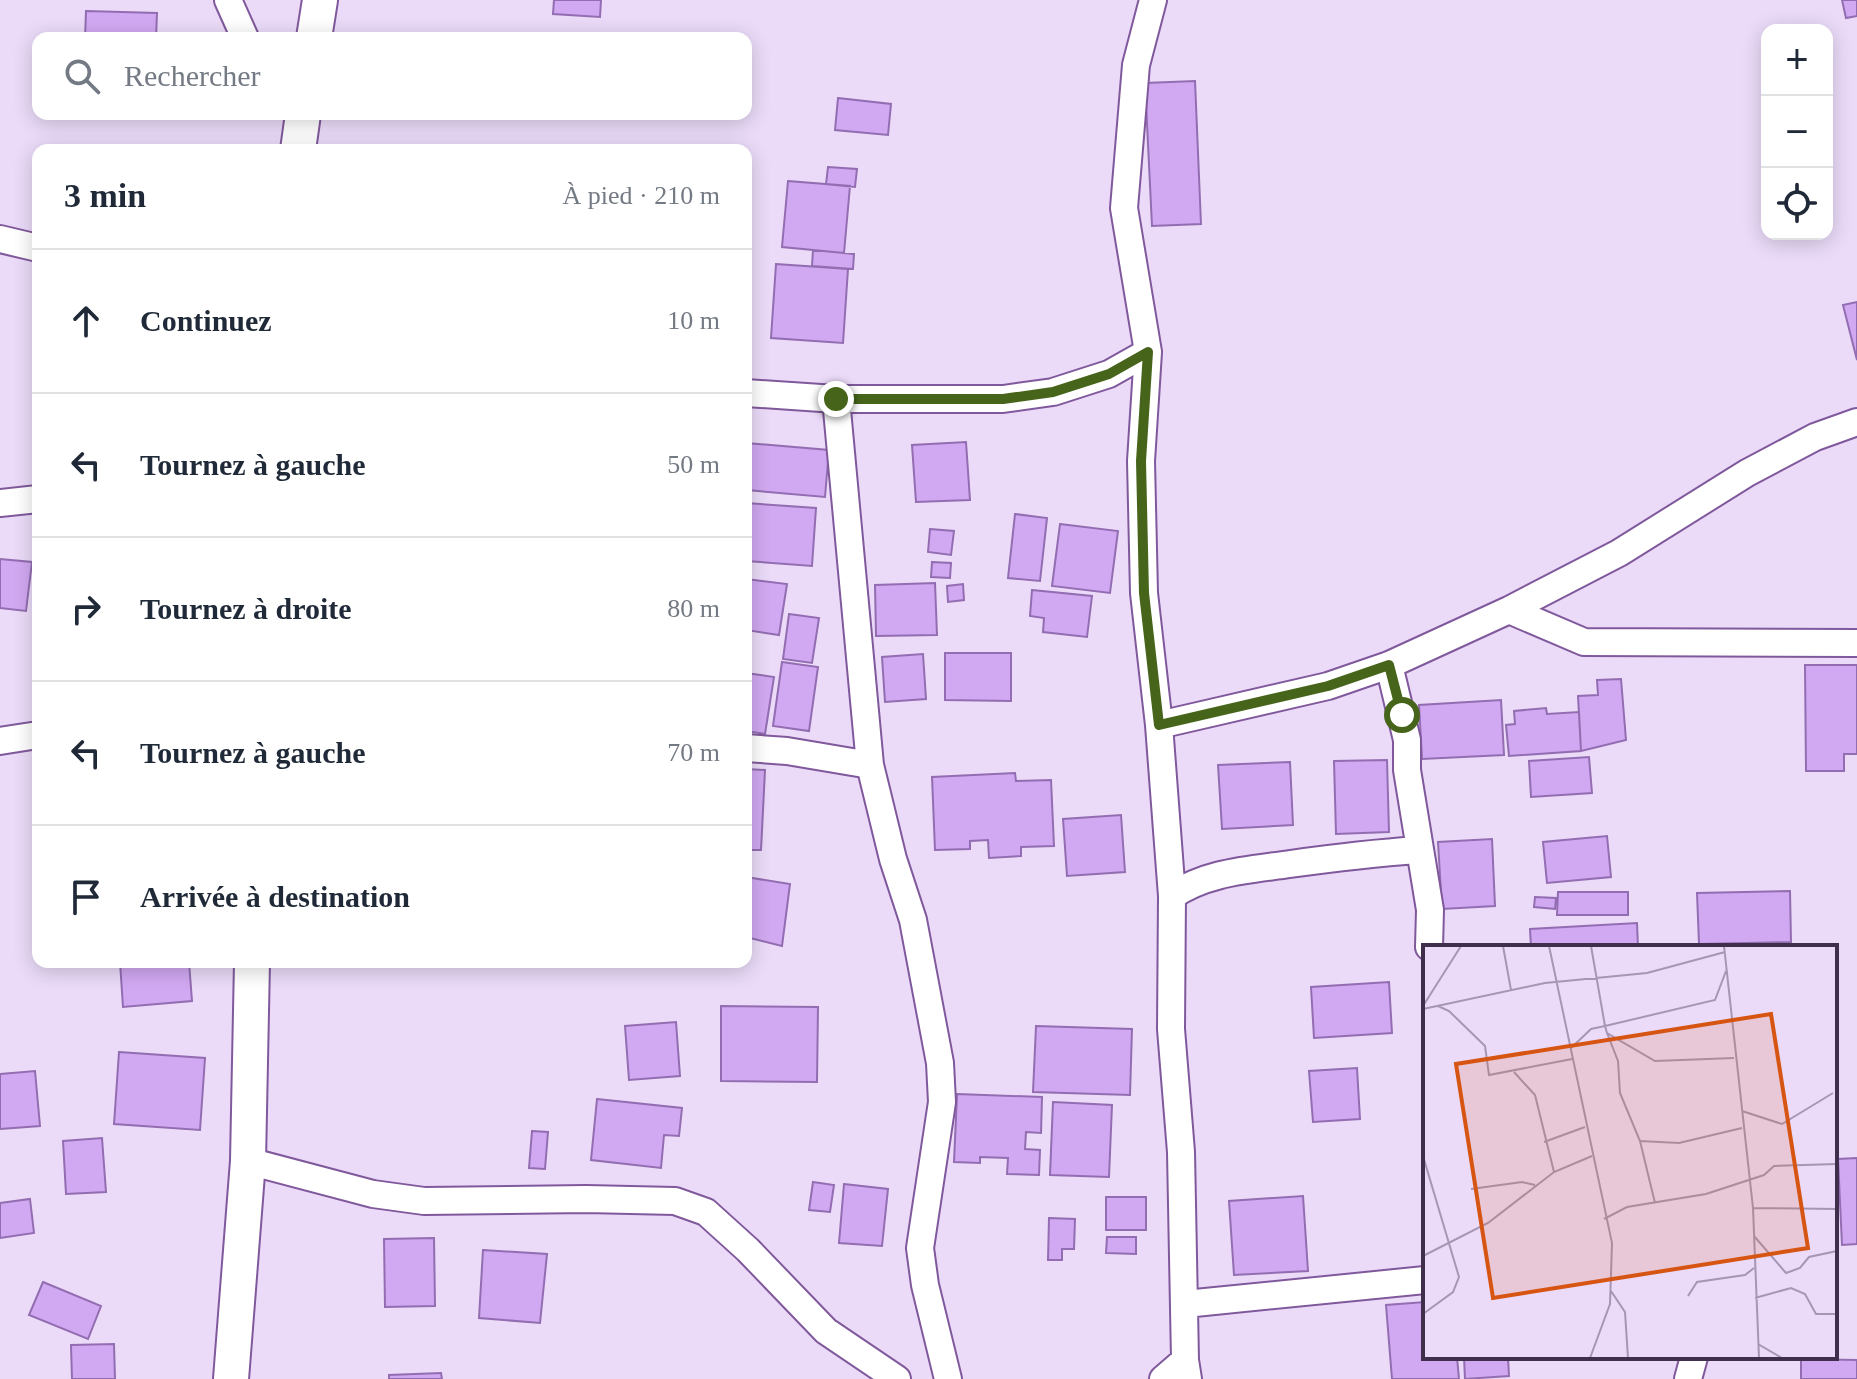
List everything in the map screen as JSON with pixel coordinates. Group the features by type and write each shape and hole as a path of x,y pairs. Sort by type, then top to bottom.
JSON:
{"street":[{"path":"228,0 242,32"},
{"path":"315,32 320,0"},
{"path":"1153,0 1136,65 1124,208 1148,352 1141,461 1144,593 1159,725 1172,896 1171,1029 1181,1152 1187,1369 1163,1379"},
{"path":"0,239 32,247"},
{"path":"752,393 836,399 1003,399 1053,392 1109,374 1148,352"},
{"path":"836,399 870,765 893,859 913,920 940,1063 942,1102 920,1248 925,1285 948,1379"},
{"path":"1159,725 1328,686 1389,665 1509,610 1619,553 1747,473 1815,437 1857,422"},
{"path":"0,503 32,500"},
{"path":"1509,610 1584,642 1857,643"},
{"path":"1389,665 1407,740 1407,770 1430,910 1429,945"},
{"path":"0,741 32,736"},
{"path":"752,748 870,765"},
{"path":"1172,896 1197,882 1242,870 1419,850"},
{"path":"231,1379 248,1161 252,968"},
{"path":"248,1161 373,1194 424,1201 675,1201 706,1212 748,1250 826,1331 897,1379"},
{"path":"1185,1304 1423,1280"},
{"path":"1688,1379 1693,1359"}],"building":[{"path":"554,0 601,0 600,17 553,14"},
{"path":"1842,0 1857,0 1857,16 1846,18"},
{"path":"86,11 157,13 156,32 85,32"},
{"path":"1195,81 1201,224 1152,226 1145,83"},
{"path":"838,98 891,104 888,135 835,130"},
{"path":"828,167 857,169 855,187 826,184"},
{"path":"788,181 850,186 844,253 782,247"},
{"path":"813,250 854,254 853,269 812,266"},
{"path":"776,264 848,269 843,343 771,338"},
{"path":"1857,302 1857,360 1843,305"},
{"path":"966,442 970,500 916,502 912,445"},
{"path":"752,444 829,450 825,497 752,491"},
{"path":"752,503 816,508 812,566 752,561"},
{"path":"1015,514 1047,518 1040,581 1008,578"},
{"path":"1060,524 1118,531 1110,593 1052,586"},
{"path":"930,529 954,531 951,555 928,552"},
{"path":"0,559 32,562 26,611 0,608"},
{"path":"932,562 951,563 950,578 931,577"},
{"path":"752,580 787,584 779,635 752,631"},
{"path":"935,583 937,635 876,636 875,585"},
{"path":"963,584 964,600 948,602 947,586"},
{"path":"1032,590 1092,596 1087,637 1043,632 1044,618 1030,616"},
{"path":"789,614 819,618 812,663 783,659"},
{"path":"945,653 1011,653 1011,701 945,700"},
{"path":"923,654 926,699 885,702 882,657"},
{"path":"782,662 818,667 809,731 773,726"},
{"path":"1805,665 1857,665 1857,754 1844,754 1844,771 1806,771"},
{"path":"752,674 774,677 765,734 752,732"},
{"path":"1621,679 1626,740 1581,751 1578,696 1598,695 1597,680"},
{"path":"1501,700 1504,755 1422,759 1419,705"},
{"path":"1546,708 1547,714 1579,712 1581,751 1509,756 1506,725 1515,724 1514,711"},
{"path":"1589,757 1592,793 1531,797 1529,761"},
{"path":"1387,760 1389,832 1336,834 1334,761"},
{"path":"1290,762 1293,825 1222,829 1218,765"},
{"path":"752,769 765,770 761,850 752,850"},
{"path":"1015,773 1016,781 1051,780 1054,846 1021,847 1021,856 989,858 988,840 970,841 970,849 935,850 932,777"},
{"path":"1121,815 1125,872 1067,876 1063,819"},
{"path":"1607,836 1611,877 1547,883 1543,842"},
{"path":"1492,839 1495,906 1442,909 1438,842"},
{"path":"752,878 790,884 782,946 752,938"},
{"path":"1790,891 1791,942 1699,944 1697,893"},
{"path":"1558,892 1628,892 1628,915 1557,915"},
{"path":"1535,897 1556,898 1555,909 1534,907"},
{"path":"1637,923 1638,945 1531,945 1530,929"},
{"path":"120,968 189,968 192,1001 123,1007"},
{"path":"1389,982 1392,1033 1314,1038 1311,987"},
{"path":"721,1006 818,1007 817,1082 721,1081"},
{"path":"676,1022 680,1076 629,1080 625,1026"},
{"path":"1036,1026 1132,1029 1130,1095 1033,1092"},
{"path":"119,1052 205,1058 200,1130 114,1124"},
{"path":"1357,1068 1360,1119 1313,1122 1309,1071"},
{"path":"35,1071 40,1126 0,1129 0,1074"},
{"path":"957,1094 1042,1097 1041,1133 1026,1132 1025,1149 1040,1150 1039,1175 1007,1174 1008,1158 980,1157 980,1163 954,1162"},
{"path":"597,1099 682,1108 679,1136 664,1135 661,1168 591,1160"},
{"path":"1053,1102 1112,1105 1109,1177 1050,1175"},
{"path":"532,1131 548,1132 545,1169 529,1168"},
{"path":"102,1138 106,1192 66,1194 63,1141"},
{"path":"1857,1158 1857,1244 1842,1245 1838,1159"},
{"path":"813,1182 834,1185 830,1212 809,1210"},
{"path":"844,1184 888,1189 882,1246 839,1243"},
{"path":"1303,1196 1308,1271 1234,1275 1229,1201"},
{"path":"1106,1197 1146,1197 1146,1230 1106,1230"},
{"path":"30,1199 34,1233 0,1238 0,1203"},
{"path":"1049,1218 1075,1219 1074,1249 1062,1249 1062,1260 1048,1260"},
{"path":"1107,1237 1136,1237 1136,1254 1106,1253"},
{"path":"434,1238 435,1306 385,1307 384,1239"},
{"path":"483,1250 547,1254 540,1323 479,1318"},
{"path":"43,1282 101,1306 88,1339 29,1315"},
{"path":"1423,1302 1423,1359 1457,1359 1459,1379 1392,1379 1386,1305"},
{"path":"114,1344 115,1379 72,1379 71,1345"},
{"path":"1464,1359 1508,1359 1509,1376 1465,1379"},
{"path":"1801,1359 1857,1360 1857,1379 1801,1379"},
{"path":"441,1373 442,1379 389,1379 389,1375"}],"route":[{"path":"836,399 1003,399 1053,392 1109,374 1148,352 1141,461 1144,593 1159,725 1328,686 1389,665 1402,715"}]}
